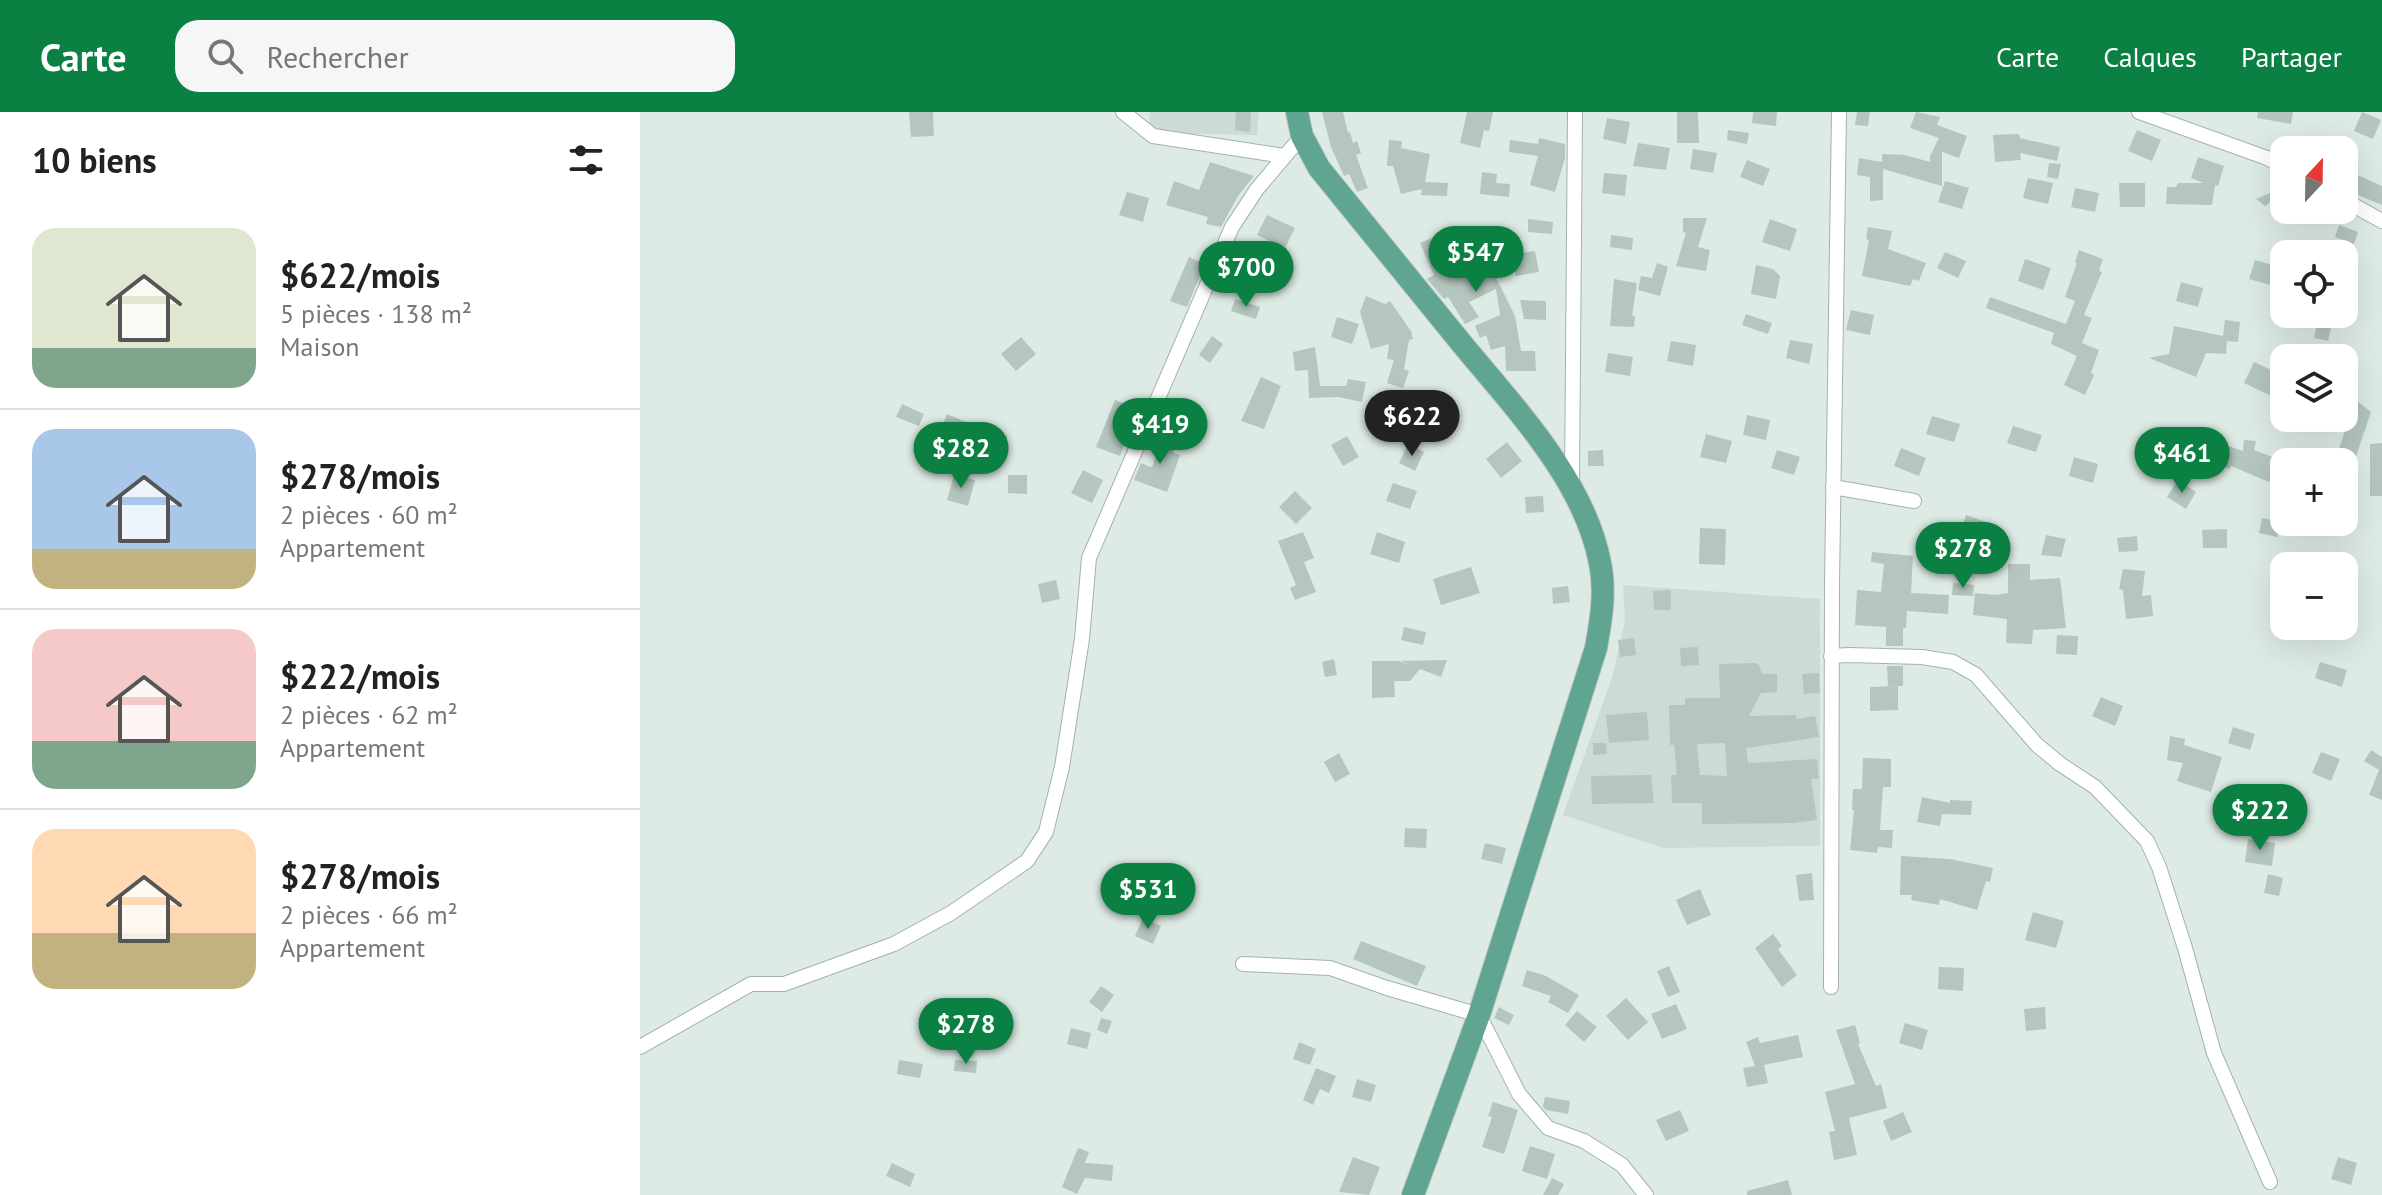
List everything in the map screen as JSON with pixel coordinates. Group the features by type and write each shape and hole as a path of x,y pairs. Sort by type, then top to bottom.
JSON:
{"main road":[{"path":"1297,112 1302,136 1319,168 1515,409 1572,486 1600,563 1603,604 1596,648 1479,1015 1413,1195"}],"street":[{"path":"1123,112 1153,136 1284,156"},
{"path":"1572,486 1575,112"},
{"path":"1831,987 1831,656 1839,112"},
{"path":"2139,112 2270,160"},
{"path":"640,1047 751,984 784,984 894,944 951,913 1027,861 1046,832 1062,767 1082,639 1089,558 1232,227 1257,189 1302,136"},
{"path":"2358,208 2382,221"},
{"path":"1833,487 1914,501"},
{"path":"1831,656 1922,657 1953,662 1976,675 2037,745 2095,787 2147,841 2164,880 2214,1053 2270,1182"},
{"path":"1243,964 1330,968 1479,1015 1519,1094 1548,1128 1584,1141 1622,1165 1646,1195"}],"shaded area":[{"path":"1150,112 1259,112 1257,135 1149,133"},
{"path":"1623,585 1820,599 1820,846 1663,848 1563,815 1612,678 1625,621"}],"building":[{"path":"909,112 933,112 934,136 911,137"},
{"path":"1236,112 1251,112 1250,132 1235,130"},
{"path":"1322,112 1343,112 1348,133 1353,143 1357,141 1361,153 1356,155 1368,188 1357,192 1349,174 1344,176 1331,147"},
{"path":"1467,112 1493,112 1489,131 1484,130 1480,148 1460,143"},
{"path":"1677,112 1698,112 1699,143 1677,143"},
{"path":"1753,112 1777,112 1776,126 1752,123"},
{"path":"1857,112 1870,112 1868,126 1855,125"},
{"path":"1916,112 1940,117 1937,125 1967,136 1959,158 1942,152 1942,186 1883,169 1883,200 1870,201 1870,177 1857,175 1859,158 1882,162 1882,154 1905,155 1930,162 1939,138 1910,128"},
{"path":"2258,112 2293,112 2291,124 2257,118"},
{"path":"2362,112 2381,120 2373,139 2354,131"},
{"path":"1607,118 1630,122 1626,144 1603,139"},
{"path":"1728,130 1749,133 1747,144 1727,140"},
{"path":"2137,130 2161,140 2152,161 2128,151"},
{"path":"2019,134 2020,138 2060,147 2057,161 2020,153 2021,160 1995,162 1993,135"},
{"path":"1539,138 1565,144 1565,158 1555,192 1530,185 1538,156 1509,152 1510,140 1538,144"},
{"path":"1389,140 1402,141 1401,148 1430,154 1425,182 1448,183 1447,196 1421,195 1422,189 1401,194 1393,166 1387,166"},
{"path":"1638,143 1670,148 1666,170 1633,166"},
{"path":"1693,149 1717,153 1713,173 1690,169"},
{"path":"2198,157 2224,166 2218,186 2215,185 2212,205 2166,204 2167,187 2176,187 2178,183 2204,183 2191,178"},
{"path":"1747,160 1770,169 1763,186 1740,177"},
{"path":"1210,162 1254,176 1238,196 1221,227 1206,224 1208,217 1166,205 1174,181 1199,190"},
{"path":"2049,163 2061,164 2058,179 2047,177"},
{"path":"1482,172 1497,174 1496,183 1510,184 1509,197 1480,194"},
{"path":"1604,173 1627,175 1625,196 1602,193"},
{"path":"2358,175 2382,186 2382,205 2358,195"},
{"path":"2028,178 2053,183 2048,204 2023,198"},
{"path":"1945,181 1969,188 1962,209 1938,202"},
{"path":"2119,183 2145,183 2145,207 2120,207"},
{"path":"2075,188 2099,193 2095,212 2071,207"},
{"path":"1127,192 1149,198 1143,222 1119,215"},
{"path":"2270,193 2270,202 2265,206 2256,199"},
{"path":"1267,215 1295,228 1285,248 1257,235"},
{"path":"1683,218 1707,218 1698,247 1710,250 1706,271 1676,266 1686,233 1683,232"},
{"path":"1528,219 1553,222 1552,234 1528,232"},
{"path":"1770,219 1797,229 1790,251 1762,242"},
{"path":"2339,225 2358,232 2355,240 2335,237"},
{"path":"1868,227 1892,231 1888,249 1926,263 1919,281 1913,279 1910,286 1862,276 1869,240 1866,239"},
{"path":"1443,234 1448,245 1487,239 1490,253 1484,253 1515,316 1521,351 1535,351 1536,371 1506,371 1505,346 1491,350 1486,335 1480,338 1475,326 1500,315 1496,289 1469,302 1479,317 1465,324 1448,297 1444,299 1427,279 1434,275 1420,243"},
{"path":"1611,235 1633,238 1632,250 1610,247"},
{"path":"2079,250 2103,259 2099,271 2102,272 2084,315 2092,318 2082,343 2099,350 2091,373 2094,375 2085,395 2064,385 2077,356 2051,344 2054,333 1986,308 1990,297 2066,324 2075,301 2065,297"},
{"path":"1535,251 1539,272 1516,276 1511,255"},
{"path":"1945,252 1966,261 1958,278 1937,268"},
{"path":"1189,257 1205,264 1187,307 1170,301"},
{"path":"2025,259 2051,268 2043,290 2018,281"},
{"path":"2255,260 2270,264 2270,285 2249,279"},
{"path":"1657,263 1668,267 1660,296 1638,290 1641,276 1652,278"},
{"path":"1756,265 1773,269 1780,276 1776,299 1751,294"},
{"path":"1614,279 1637,283 1632,316 1635,316 1634,327 1610,326"},
{"path":"2181,282 2203,288 2198,307 2176,301"},
{"path":"1366,296 1385,304 1390,301 1411,331 1413,339 1409,340 1404,369 1409,371 1403,388 1387,383 1394,360 1387,359 1389,344 1371,349 1360,312"},
{"path":"1235,299 1260,307 1256,319 1231,311"},
{"path":"1520,300 1546,301 1546,320 1524,319"},
{"path":"1851,310 1874,315 1870,335 1846,330"},
{"path":"1746,314 1772,323 1768,334 1742,325"},
{"path":"1337,317 1359,324 1352,344 1331,337"},
{"path":"2225,320 2240,322 2238,342 2227,341 2226,354 2206,353 2196,377 2149,358 2169,354 2174,326 2223,336"},
{"path":"2316,328 2331,328 2328,341 2314,338"},
{"path":"1212,336 1223,344 1210,363 1199,355"},
{"path":"1021,337 1036,354 1016,371 1001,354"},
{"path":"1790,340 1813,344 1809,364 1786,358"},
{"path":"1671,341 1696,345 1693,366 1667,361"},
{"path":"1315,347 1320,386 1346,386 1348,379 1366,382 1362,402 1338,397 1309,398 1308,370 1295,371 1293,352"},
{"path":"1608,353 1633,357 1630,376 1605,372"},
{"path":"2254,362 2270,369 2270,396 2244,383"},
{"path":"1261,377 1281,386 1264,429 1241,421"},
{"path":"1115,400 1141,410 1136,422 1133,421 1120,456 1096,447"},
{"path":"2358,402 2371,412 2358,450 2358,448 2339,448 2344,432 2358,432"},
{"path":"902,404 924,414 919,426 896,417"},
{"path":"947,414 966,422 958,441 939,434"},
{"path":"1747,415 1770,420 1766,440 1743,435"},
{"path":"1932,416 1960,424 1954,442 1926,434"},
{"path":"2013,426 2042,435 2036,452 2007,443"},
{"path":"987,432 1007,436 1003,458 983,454"},
{"path":"1706,434 1732,441 1726,463 1700,457"},
{"path":"1161,435 1177,439 1173,453 1180,455 1167,492 1134,480 1141,463 1153,465"},
{"path":"1347,436 1359,457 1343,466 1331,445"},
{"path":"2244,440 2256,441 2254,450 2270,456 2269,482 2231,466 2230,469 2212,462 2219,443 2243,451"},
{"path":"1507,442 1522,461 1501,478 1486,459"},
{"path":"2382,443 2382,496 2370,496 2370,444"},
{"path":"1408,444 1424,452 1415,471 1399,463"},
{"path":"1901,448 1926,458 1919,476 1894,466"},
{"path":"1603,450 1604,466 1588,466 1588,451"},
{"path":"1777,450 1800,457 1794,475 1771,468"},
{"path":"2074,457 2098,464 2093,483 2069,476"},
{"path":"1083,470 1103,480 1092,503 1071,493"},
{"path":"954,475 975,480 968,506 947,500"},
{"path":"1008,475 1027,475 1027,494 1008,493"},
{"path":"2178,480 2196,492 2186,509 2167,497"},
{"path":"1393,483 1417,491 1410,509 1386,501"},
{"path":"1295,491 1312,508 1296,524 1279,507"},
{"path":"1543,496 1544,512 1526,513 1525,497"},
{"path":"1966,515 1992,524 1983,553 1957,544"},
{"path":"2262,518 2270,519 2270,535 2259,533"},
{"path":"1700,528 1726,529 1725,565 1699,564"},
{"path":"2227,529 2227,548 2203,548 2202,530"},
{"path":"1303,532 1314,558 1304,562 1316,592 1295,600 1290,588 1296,585 1278,541"},
{"path":"1377,532 1405,542 1399,563 1370,554"},
{"path":"2046,535 2066,539 2061,557 2041,555"},
{"path":"2137,536 2138,551 2119,552 2117,538"},
{"path":"1872,552 1913,556 1911,593 1949,595 1948,614 1907,611 1903,646 1886,646 1886,627 1855,625 1857,590 1881,592 1884,564 1871,562"},
{"path":"2008,564 2030,564 2030,580 2060,578 2066,628 2033,630 2032,644 2006,643 2007,619 1973,615 1975,593 2008,593"},
{"path":"1471,567 1480,593 1441,605 1433,579"},
{"path":"2123,569 2145,571 2142,596 2151,595 2153,616 2126,619 2123,590 2119,589"},
{"path":"1056,580 1060,599 1042,603 1038,584"},
{"path":"1953,583 1974,585 1973,596 1952,595"},
{"path":"1568,586 1570,602 1553,604 1552,588"},
{"path":"1671,590 1671,610 1654,610 1653,591"},
{"path":"1404,627 1426,632 1423,645 1401,640"},
{"path":"2057,635 2078,636 2077,655 2056,654"},
{"path":"1634,638 1636,655 1620,657 1618,640"},
{"path":"1698,647 1699,665 1681,666 1680,648"},
{"path":"1334,659 1337,675 1325,677 1322,662"},
{"path":"1447,660 1441,677 1420,669 1410,681 1394,681 1395,697 1372,698 1372,661 1398,661 1412,666 1401,661"},
{"path":"2320,662 2347,670 2342,687 2315,678"},
{"path":"1755,663 1762,674 1777,674 1777,692 1761,693 1749,716 1796,715 1796,719 1815,716 1819,737 1746,748 1748,763 1817,759 1819,779 1811,779 1817,820 1702,824 1702,803 1672,803 1671,775 1677,775 1674,745 1670,745 1669,705 1685,705 1685,698 1720,698 1719,664","holes":["1725,743 1727,776 1700,775 1697,744"]},
{"path":"1887,666 1903,666 1903,686 1888,686"},
{"path":"1819,673 1820,693 1804,694 1802,674"},
{"path":"1898,686 1898,710 1870,711 1870,687"},
{"path":"2101,697 2123,706 2115,726 2092,716"},
{"path":"1647,712 1649,740 1609,743 1606,715"},
{"path":"2233,727 2255,734 2250,750 2228,743"},
{"path":"2170,736 2185,739 2184,745 2222,757 2211,792 2177,781 2183,763 2167,760"},
{"path":"1593,743 1606,743 1607,754 1593,755"},
{"path":"2371,750 2382,757 2382,800 2369,795 2379,770 2364,761"},
{"path":"2321,752 2340,759 2331,781 2312,773"},
{"path":"1339,753 1350,774 1335,782 1324,762"},
{"path":"1863,758 1891,759 1891,787 1883,787 1880,830 1893,830 1892,848 1878,847 1877,853 1850,850 1853,789 1862,789"},
{"path":"1651,775 1654,803 1592,804 1591,776"},
{"path":"1922,797 1950,803 1950,800 1972,801 1971,815 1942,814 1940,826 1917,822"},
{"path":"1405,828 1427,829 1426,848 1404,847"},
{"path":"2248,839 2275,843 2272,866 2245,862"},
{"path":"1485,843 1506,848 1502,864 1481,859"},
{"path":"1901,856 1950,859 1993,868 1977,910 1940,899 1939,905 1911,900 1912,895 1900,895"},
{"path":"1812,873 1814,900 1799,901 1796,875"},
{"path":"2268,874 2283,878 2279,896 2264,893"},
{"path":"1700,889 1711,915 1687,925 1676,900"},
{"path":"2033,912 2064,921 2056,948 2025,940"},
{"path":"1143,918 1161,926 1153,944 1135,936"},
{"path":"1773,934 1782,946 1778,949 1797,975 1782,987 1755,948"},
{"path":"1361,941 1426,966 1417,986 1353,959"},
{"path":"1669,966 1680,992 1668,997 1657,971"},
{"path":"1939,967 1964,968 1963,991 1938,989"},
{"path":"1527,970 1546,976 1579,995 1568,1013 1548,1002 1551,996 1522,986"},
{"path":"1101,986 1114,995 1102,1012 1089,1002"},
{"path":"1626,998 1648,1022 1628,1040 1606,1016"},
{"path":"1676,1004 1687,1029 1662,1039 1651,1014"},
{"path":"1499,1007 1514,1015 1509,1025 1494,1018"},
{"path":"2045,1007 2046,1029 2026,1031 2024,1009"},
{"path":"1577,1011 1597,1027 1584,1042 1565,1025"},
{"path":"1101,1018 1112,1021 1107,1034 1097,1030"},
{"path":"1905,1023 1928,1030 1922,1050 1899,1043"},
{"path":"1855,1025 1858,1044 1876,1086 1881,1084 1887,1108 1849,1118 1857,1155 1834,1160 1829,1132 1835,1131 1825,1092 1855,1084 1836,1030"},
{"path":"1071,1028 1091,1033 1087,1049 1067,1044"},
{"path":"1798,1035 1803,1057 1764,1065 1768,1083 1747,1087 1743,1068 1755,1066 1746,1042 1758,1037 1760,1043"},
{"path":"1299,1042 1316,1049 1310,1065 1293,1059"},
{"path":"899,1060 923,1064 920,1078 897,1074"},
{"path":"955,1060 977,1061 976,1073 954,1071"},
{"path":"1316,1068 1336,1076 1329,1093 1320,1089 1313,1105 1303,1100"},
{"path":"1357,1079 1376,1085 1371,1102 1352,1097"},
{"path":"1545,1097 1570,1101 1568,1114 1546,1110 1543,1107"},
{"path":"1493,1102 1518,1110 1504,1154 1482,1147 1492,1117 1488,1116"},
{"path":"1680,1110 1689,1131 1666,1141 1656,1120"},
{"path":"1903,1112 1912,1132 1891,1141 1883,1121"},
{"path":"1530,1146 1555,1154 1547,1179 1522,1171"},
{"path":"1078,1148 1089,1152 1085,1163 1113,1165 1112,1181 1085,1178 1077,1194 1062,1187"},
{"path":"1353,1157 1380,1167 1369,1195 1339,1192"},
{"path":"2338,1157 2357,1163 2351,1185 2331,1179"},
{"path":"892,1163 915,1174 910,1187 886,1176"},
{"path":"1552,1178 1564,1184 1558,1195 1543,1195"},
{"path":"1788,1180 1792,1195 1747,1195 1747,1191"}]}
